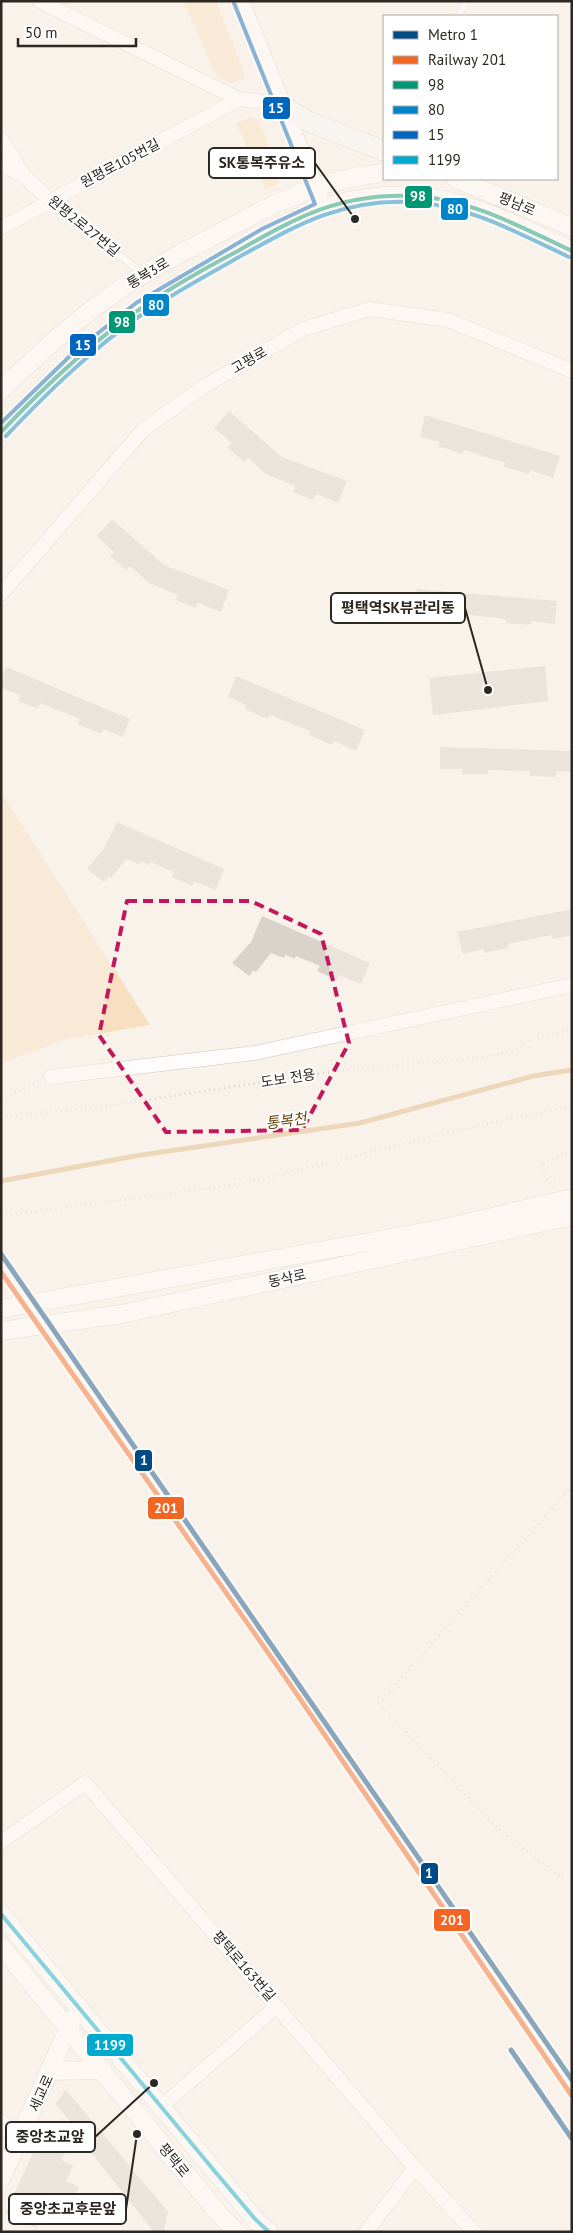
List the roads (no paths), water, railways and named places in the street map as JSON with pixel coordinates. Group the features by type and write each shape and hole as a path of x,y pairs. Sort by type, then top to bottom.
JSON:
{"main road":[{"path":"280,104 307,121 383,151"}],"street":[{"path":"39,1 239,99 280,104"},
{"path":"240,1 323,208"},
{"name":"원평로105번길","path":"1,228 239,99"},
{"name":"원평2로27번길","path":"1,139 26,177 50,200"},
{"name":"원평2로27번길","path":"1,164 26,177"},
{"path":"315,186 351,177 383,174"},
{"name":"평남로","path":"462,180 572,227"},
{"name":"통복3로","path":"1,390 53,341 98,304 144,274 281,200 315,186"},
{"name":"평남로","path":"323,208 358,199 383,196 426,197 454,203 508,221 572,251"},
{"name":"통복3로","path":"1,432 39,392 110,332 162,294 302,215 323,208"},
{"name":"고평로","path":"1,594 143,430 202,387 303,329 370,310 448,320 572,371"},
{"path":"51,1076 255,1053 572,985"},
{"name":"동삭로","path":"1,1309 445,1228 572,1198"},
{"name":"동삭로","path":"1,1331 122,1314 572,1216"},
{"name":"평택로163번길","path":"1,1842 85,1783 415,2168 474,2232"},
{"name":"평택로","path":"1,1914 224,2183 269,2232"},
{"name":"평택로","path":"1,1946 68,2026 176,2162 221,2216 237,2232"},
{"path":"162,2106 278,2006"},
{"name":"세교로","path":"1,2179 51,2071 68,2026 80,2007"},
{"path":"51,2071 103,2070"},
{"path":"1,2121 18,2143"},
{"path":"366,2232 415,2168"}],"lane":[{"path":"459,15 465,1"},
{"name":"원평2로27번길","path":"50,200 144,274"}],"waterway":[{"name":"통복천","path":"1,1181 135,1156 360,1123 533,1076 572,1070"}],"metro line":[{"name":"1","path":"1,1254 572,2080"},
{"name":"1","path":"511,2050 572,2139"}],"rail line":[{"name":"201","path":"1,1272 283,1674 572,2096"}],"place":[{"name":"SK통복주유소","path":"355,219"},
{"name":"평택역SK뷰관리동","path":"488,690"},
{"name":"중앙초교앞","path":"154,2083"},
{"name":"중앙초교후문앞","path":"137,2134"}]}
